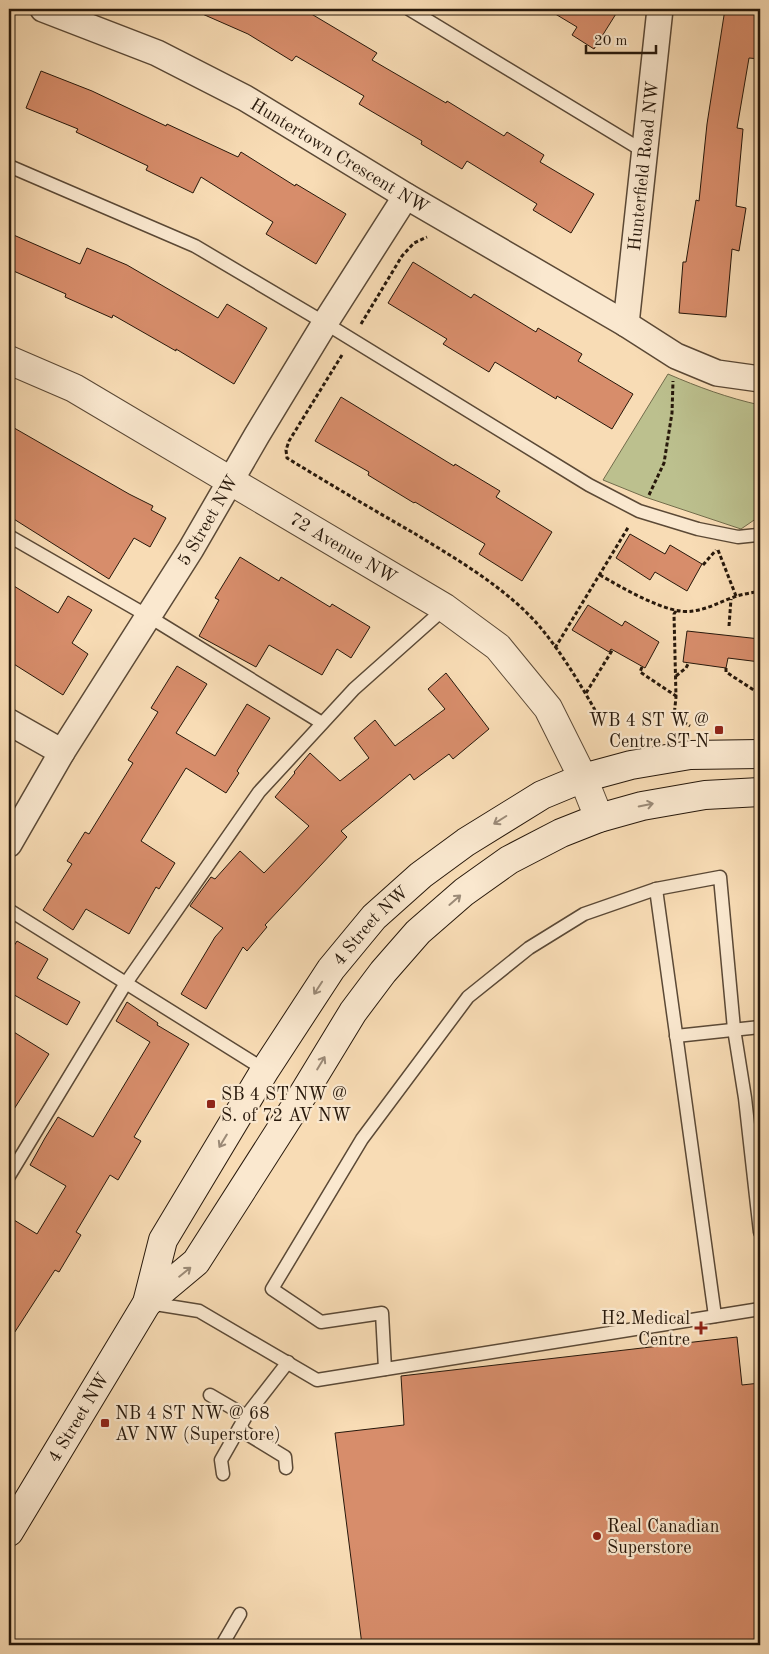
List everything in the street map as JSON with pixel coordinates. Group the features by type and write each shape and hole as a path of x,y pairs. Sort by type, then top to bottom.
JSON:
{"main road":[{"name":"72 Avenue NW","path":"9,360 74,388 445,608 498,647 548,708 583,778 599,818"},
{"name":"4 Street NW","path":"9,1532 147,1303 164,1240 265,1070 331,969 374,917 421,875 466,842 542,795 583,778 631,766 690,755 760,754"},
{"name":"4 Street NW","path":"147,1303 196,1262 297,1104 353,1012 383,972 418,932 464,892 509,860 561,833 599,818 642,806 705,795 760,792"}],"street":[{"name":"Huntertown Crescent NW","path":"44,9 157,53 245,98 406,196 626,324 676,356 717,373 760,379"},
{"name":"Hunterfield Road NW","path":"626,324 660,9"},
{"name":"5 Street NW","path":"9,844 62,752 191,549 230,480 325,323 406,196"},
{"path":"9,722 62,752"}],"lane":[{"path":"409,9 645,152"},
{"path":"9,166 195,246 325,323 589,485 639,511 698,529 738,537 757,535 760,532"},
{"path":"9,536 148,616 322,723"},
{"path":"9,1176 126,983 259,792 354,689 445,608"},
{"path":"385,1368 382,1313 321,1322 272,1289 362,1139 468,997 529,948 584,914 656,890 720,877 734,1029 745,1098 760,1232"},
{"path":"656,890 716,1316"},
{"path":"9,910 265,1070"},
{"path":"676,1036 760,1027"},
{"path":"147,1303 199,1312 317,1380 760,1309"},
{"path":"223,1474 222,1460 246,1416 288,1362"},
{"path":"210,1395 246,1416"},
{"path":"239,1429 285,1457 286,1468"},
{"path":"222,1645 240,1614"}],"path":[{"path":"639,511 648,497 664,463 672,413 673,376"},
{"path":"555,648 631,523"},
{"path":"711,543 717,548 736,596"},
{"path":"703,565 717,548"},
{"path":"600,575 642,598 676,611 691,612 736,596 760,591"},
{"path":"729,626 731,598"},
{"path":"676,611 674,614 676,676 674,716 690,726"},
{"path":"586,693 613,650"},
{"path":"676,676 686,668 689,662"},
{"path":"642,667 640,672 676,697"},
{"path":"726,668 726,672 760,694"}],"green space":[{"path":"668,374 713,392 760,405 760,516 741,529 645,497 603,480"}],"building":[{"path":"191,9 303,9 377,53 372,60 446,103 447,101 504,136 507,132 544,155 540,162 594,194 571,233 533,210 537,204 467,161 462,169 421,144 422,141 359,104 364,96 296,56 292,61 248,34"},
{"path":"547,9 619,9 594,49 572,35 577,27"},
{"path":"725,9 760,11 760,59 749,58 737,128 743,129 736,206 746,208 739,251 732,249 726,317 679,313 683,262 686,262 696,200 699,201 707,124"},
{"path":"41,71 92,91 238,157 241,152 295,186 296,184 346,214 316,264 266,234 273,222 201,177 193,193 146,170 148,166 76,132 78,129 26,108"},
{"path":"9,233 80,264 87,248 127,265 218,318 227,304 267,328 234,384 176,349 176,351 113,315 112,318 65,297 66,294 9,269"},
{"path":"413,262 471,298 474,294 536,332 538,328 582,354 578,361 633,394 612,429 557,396 556,399 495,362 489,372 443,344 447,339 388,303"},
{"path":"341,397 454,466 455,464 500,491 496,497 552,532 522,581 479,554 485,544 414,503 368,475 369,472 315,441"},
{"path":"9,425 153,506 151,510 166,518 150,547 134,538 109,579 9,516"},
{"path":"630,534 665,554 670,545 702,564 687,591 655,572 650,580 616,558"},
{"path":"240,557 279,581 281,577 330,607 332,604 370,627 351,658 337,649 322,675 269,645 256,667 199,636 219,600 215,598"},
{"path":"9,583 58,613 68,596 92,610 72,643 88,654 63,695 9,661"},
{"path":"588,605 622,626 625,621 659,642 645,668 611,649 609,652 572,630"},
{"path":"687,631 760,639 760,662 728,658 726,668 683,662"},
{"path":"177,666 207,684 176,733 215,756 247,704 270,718 237,771 239,773 226,793 186,768 141,841 175,863 159,889 156,887 129,934 86,909 73,930 43,910 72,864 67,861 85,832 89,834 133,763 128,760 158,712 151,708"},
{"path":"446,673 489,729 453,759 449,754 414,780 410,774 341,831 347,837 265,925 267,927 247,951 243,947 206,1009 181,994 215,937 223,928 190,906 211,877 215,879 240,851 264,873 309,826 275,797 294,772 310,753 340,781 369,758 354,738 375,720 395,746 445,709 428,689"},
{"path":"17,941 48,959 37,978 80,1002 67,1025 9,992 9,954"},
{"path":"127,1002 158,1023 157,1025 189,1044 134,1137 141,1141 118,1180 110,1175 76,1232 81,1235 59,1272 55,1270 9,1341 9,1217 37,1234 66,1186 30,1165 45,1138 58,1117 93,1137 150,1042 116,1021"},
{"path":"9,1029 49,1054 9,1117"},
{"path":"737,1337 742,1385 760,1383 760,1645 362,1645 335,1433 404,1425 401,1376"}],"place":[{"name":"WB 4 ST W @ Centre ST N","path":"719,730"},
{"name":"SB 4 ST NW @ S. of 72 AV NW","path":"211,1104"},
{"name":"H2 Medical Centre","path":"701,1328"},
{"name":"NB 4 ST NW @ 68 AV NW (Superstore)","path":"105,1423"},
{"name":"Real Canadian Superstore","path":"597,1536"}]}
